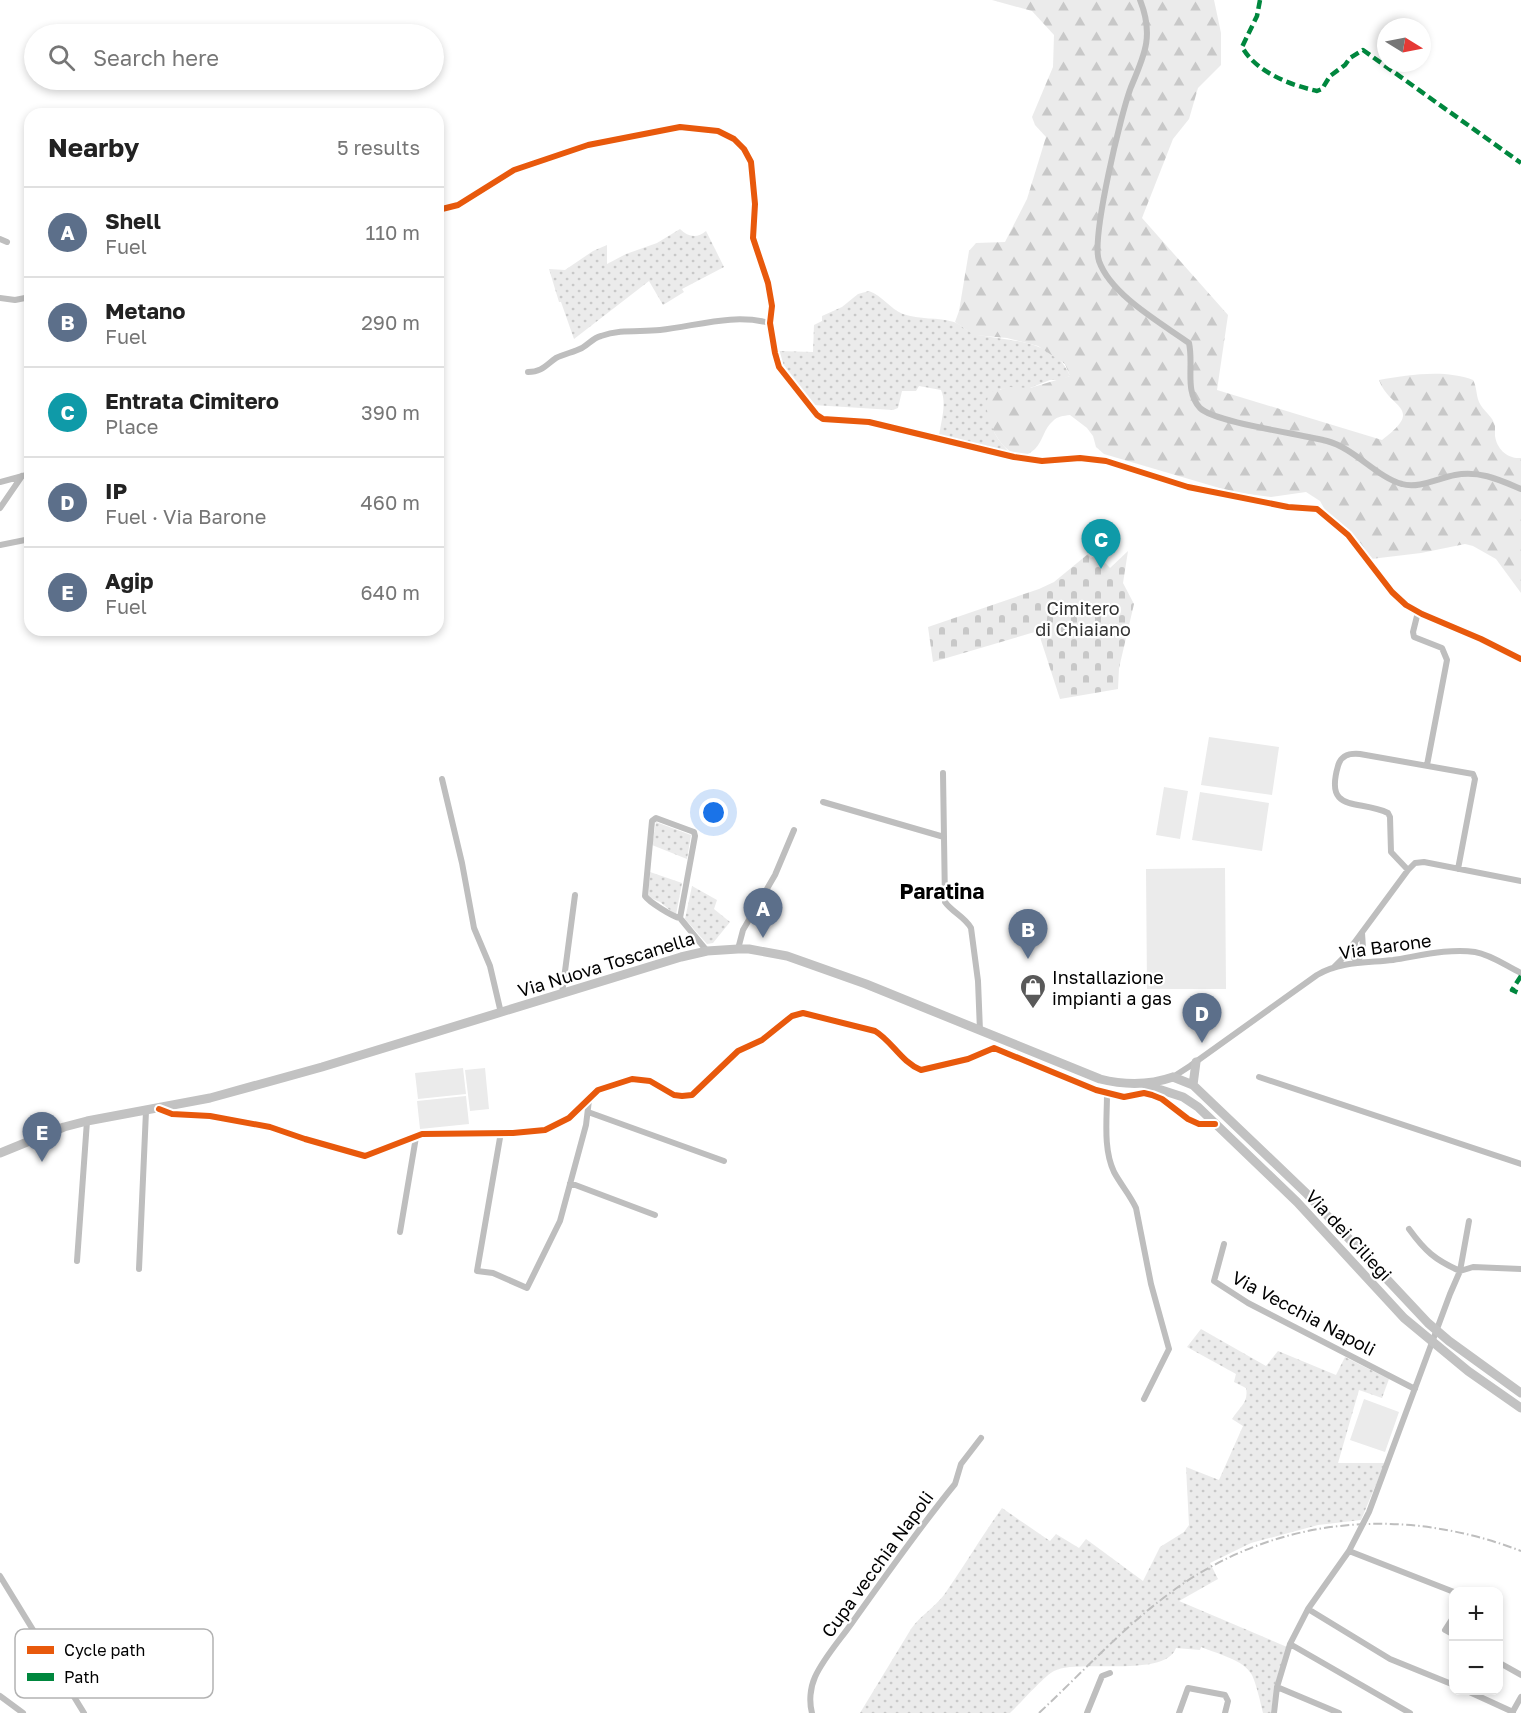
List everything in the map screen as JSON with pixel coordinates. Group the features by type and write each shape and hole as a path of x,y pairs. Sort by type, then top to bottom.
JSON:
{"main road":[{"name":"Via Nuova Toscanella","path":"0,1153 64,1127 210,1098 322,1067 707,951 738,949 767,952 802,961 1100,1079 1126,1084 1173,1077"},
{"path":"1193,1085 1196,1062"},
{"path":"1173,1077 1175,1088 1187,1099"},
{"name":"Via dei Ciliegi","path":"1173,1077 1193,1085 1306,1193 1410,1305 1449,1341 1521,1393"},
{"name":"Via Nuova Toscanella","path":"1138,1083 1154,1086"},
{"name":"Via dei Ciliegi","path":"1154,1086 1187,1099 1297,1202 1404,1318 1468,1371 1521,1408"}],"street":[{"path":"1140,0 1147,16 1146,46 1113,151 1101,223 1098,260 1112,282 1128,299 1189,343 1192,358 1190,382 1192,397 1210,415 1333,443 1402,485 1466,474 1487,475 1521,489"},
{"path":"444,208 458,205 514,170 588,145 680,127 718,131 734,139 744,149 751,162 754,194 753,238 768,283 772,306 770,322 779,367 807,405 823,419 869,422 1014,457 1042,461 1080,458 1106,461 1188,487 1288,507 1317,509 1348,535 1392,592 1418,612 1521,659"},
{"path":"0,298 15,300 24,298"},
{"path":"528,372 544,369 556,358 579,349 591,340 614,332 662,330 695,323 733,319 756,319 770,322"},
{"path":"0,482 22,476"},
{"path":"0,508 22,476"},
{"path":"0,545 24,540"},
{"path":"1418,612 1413,630 1414,637 1442,648 1447,660 1427,765"},
{"path":"1408,870 1391,852 1388,813 1348,802 1339,798 1334,791 1335,775 1340,759 1353,754 1470,773 1475,778 1458,869"},
{"path":"944,773 945,902 971,928 978,981 980,1031"},
{"path":"442,779 462,863 474,928 490,966 501,1013"},
{"path":"823,802 944,837"},
{"path":"680,918 695,842 694,832 657,818 653,819 645,896 649,902 680,918 707,951"},
{"path":"738,949 743,930 775,875 794,830"},
{"path":"1332,968 1355,942 1414,864 1419,862 1521,881"},
{"path":"562,994 575,895"},
{"path":"1355,942 1354,958 1358,962 1363,948 1362,932"},
{"path":"1363,948 1375,960"},
{"name":"Via Barone","path":"1173,1077 1317,975 1332,968 1358,962 1467,951 1494,958 1521,974"},
{"path":"159,1109 172,1114 210,1116 270,1127 365,1156 422,1134 545,1130 569,1118 598,1090 632,1079 650,1081 674,1095 692,1095 738,1051 762,1040 792,1016 803,1013 875,1031 882,1035 903,1059 921,1070 968,1059 994,1048 1107,1094 1124,1097 1144,1093 1162,1099 1199,1124 1215,1124"},
{"path":"1259,1077 1521,1164"},
{"path":"1107,1094 1107,1152 1114,1172 1136,1208 1151,1284 1169,1349 1144,1399"},
{"path":"1180,1113 1187,1099"},
{"path":"501,1132 477,1271 500,1275 527,1288 560,1221 586,1125 589,1100"},
{"path":"139,1269 146,1111"},
{"path":"588,1112 724,1161"},
{"path":"77,1261 87,1121"},
{"path":"400,1232 416,1137"},
{"path":"570,1183 655,1215"},
{"path":"1274,1713 1277,1687 1290,1644 1308,1609 1348,1551 1369,1512 1460,1271 1468,1221"},
{"path":"1409,1229 1422,1247 1437,1260 1460,1271 1473,1267 1521,1269"},
{"name":"Via Vecchia Napoli","path":"1224,1244 1214,1281 1248,1303 1415,1389"},
{"name":"Cupa vecchia Napoli","path":"812,1713 811,1693 815,1678 825,1660 955,1484 961,1464 981,1438"},
{"path":"1348,1551 1449,1590"},
{"path":"0,1576 32,1629"},
{"path":"1308,1609 1390,1659 1449,1683"},
{"path":"1290,1644 1410,1713"},
{"path":"1503,1665 1521,1675"},
{"path":"1088,1713 1102,1676 1110,1673"},
{"path":"1277,1687 1339,1713"},
{"path":"1179,1713 1188,1688 1225,1695 1228,1701 1225,1713"},
{"path":"1476,1695 1512,1712 1521,1697"},
{"path":"0,1696 23,1713"},
{"path":"75,1698 84,1713"}],"green space":[{"path":"992,0 1214,0 1221,33 1221,65 1198,88 1189,119 1173,139 1142,218 1228,315 1217,390 1382,440 1402,421 1403,414 1401,408 1384,390 1379,380 1438,374 1473,380 1479,402 1494,422 1498,445 1507,455 1521,458 1521,593 1496,559 1473,546 1465,544 1421,553 1371,559 1351,533 1325,510 1320,501 1306,492 1271,497 1233,492 1104,454 1096,447 1093,436 1087,428 1070,415 1053,421 1038,446 1028,454 1014,453 1002,444 997,438 987,412 990,392 1010,387 1030,388 1070,376 1065,364 1038,346 1007,338 974,335 955,322 969,251 976,243 1005,242 1027,199 1046,137 1035,125 1032,117 1053,67 1054,35 1032,11"},
{"path":"680,229 693,236 706,231 724,267 682,289 684,292 663,305 649,281 574,339 549,269 565,270 593,251 607,245 607,264 626,254 657,243"},
{"path":"869,291 903,314 948,320 978,335 1031,344 1043,349 1063,364 1070,376 1060,380 1050,380 1030,388 1000,389 992,424 997,437 1010,453 939,436 944,407 941,390 919,386 916,391 902,391 898,408 893,410 813,405 792,381 778,351 813,352 814,325 822,321 822,316 842,307 858,294"},
{"name":"Cimitero di Chiaiano","path":"1128,551 1123,583 1134,604 1119,668 1118,689 1060,699 1038,631 933,662 928,627 1039,589 1054,582 1088,554 1091,558 1097,554 1110,568"},
{"path":"1209,737 1279,747 1272,795 1201,785"},
{"path":"1164,787 1188,791 1180,839 1156,835"},
{"path":"1200,792 1269,803 1262,851 1192,840"},
{"path":"656,822 691,835 687,859 652,845"},
{"path":"1225,868 1226,989 1147,989 1146,869"},
{"path":"650,872 682,883 676,915 660,902 648,897"},
{"path":"692,886 717,900 714,909 730,922 713,943 707,944 685,919"},
{"path":"463,1068 466,1094 418,1099 415,1073"},
{"path":"485,1068 489,1109 470,1111 465,1070"},
{"path":"466,1096 469,1124 420,1129 417,1101"},
{"path":"1201,1329 1266,1366 1278,1351 1336,1375 1345,1357 1389,1379 1382,1398 1359,1390 1338,1463 1385,1463 1361,1520 1318,1525 1251,1543 1210,1563 1218,1579 1179,1601 1287,1647 1276,1681 1271,1713 1263,1713 1252,1675 1248,1669 1236,1661 1201,1647 1200,1650 1176,1648 1169,1657 1156,1663 1081,1666 1054,1671 1010,1713 860,1713 911,1629 944,1595 1002,1508 1050,1541 1056,1534 1079,1548 1086,1539 1143,1581 1160,1547 1184,1532 1189,1525 1186,1467 1219,1480 1243,1426 1232,1419 1245,1401 1246,1388 1234,1382 1236,1374 1187,1347"},
{"path":"1364,1399 1399,1412 1385,1452 1350,1440"}],"railway":[{"path":"1039,1713 1125,1630 1162,1599 1221,1562 1262,1544 1304,1532 1347,1525 1390,1524 1434,1528 1478,1537 1521,1551"}],"marked path":[{"path":"1260,0 1257,16 1242,47 1248,56 1265,70 1285,81 1317,91 1322,89 1330,76 1345,65 1350,58 1363,50 1521,163"},
{"path":"1521,976 1512,990 1521,994"}],"cycle path":[{"path":"444,208 458,205 514,170 588,145 680,127 718,131 734,139 744,149 751,162 755,204 753,238 768,283 772,306 770,323 779,367 817,415 823,419 869,422 1014,457 1042,461 1080,458 1106,461 1188,487 1288,507 1317,509 1348,535 1392,592 1406,605 1521,659"},
{"path":"159,1109 172,1114 210,1116 270,1127 365,1156 422,1134 513,1133 545,1130 569,1118 598,1090 632,1079 650,1081 674,1095 692,1095 738,1051 762,1040 792,1016 803,1013 875,1031 908,1062 921,1070 968,1059 994,1048 1096,1090 1124,1097 1144,1093 1152,1095 1162,1099 1188,1119 1199,1124 1215,1124"}],"place":[{"name":"Entrata Cimitero","path":"1101,569"},
{"name":"Shell","path":"763,938"},
{"name":"Metano","path":"1028,959"},
{"name":"Installazione impianti a gas","path":"1033,1010"},
{"name":"IP","path":"1202,1043"},
{"name":"Agip","path":"42,1162"}],"district":[{"name":"Paratina","path":"942,891"}]}
